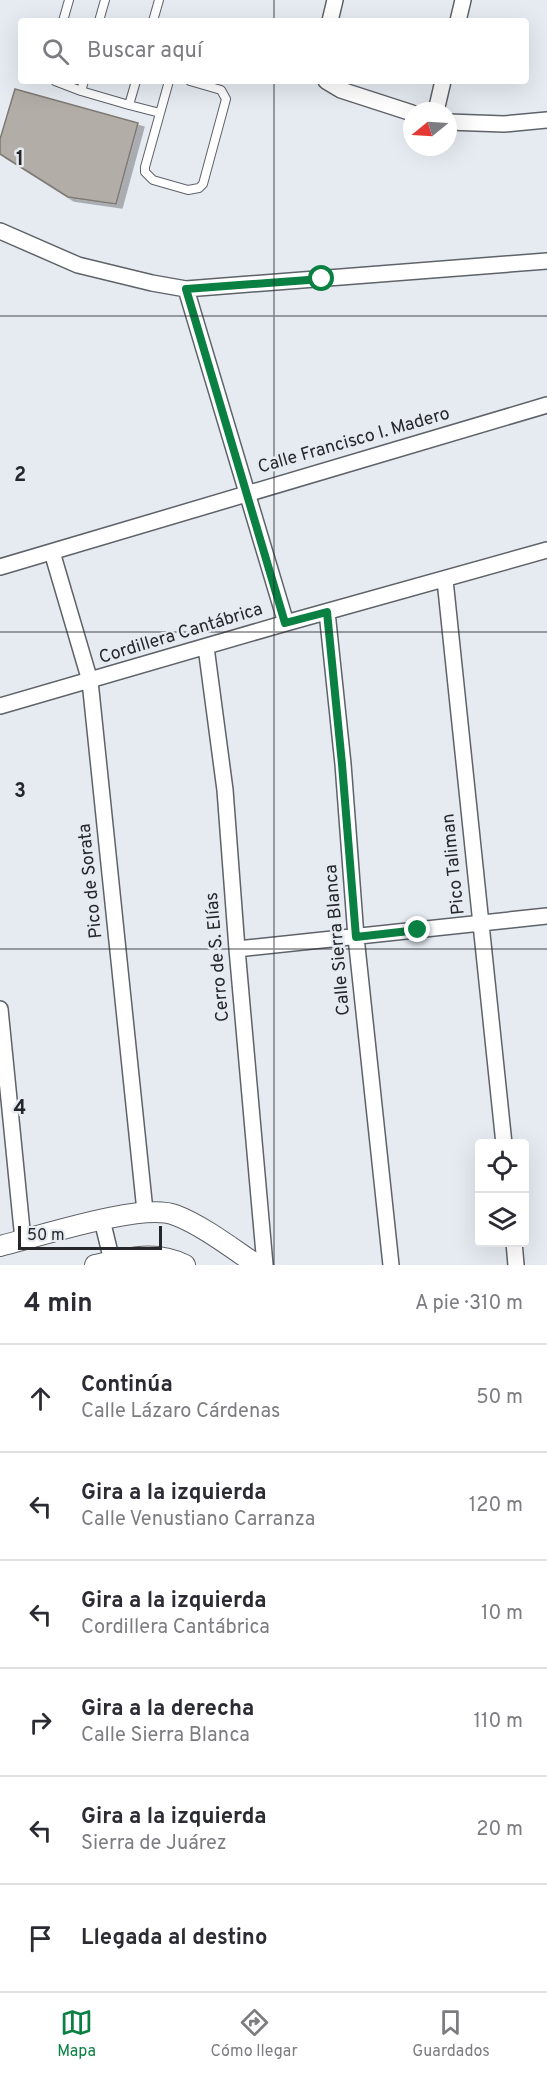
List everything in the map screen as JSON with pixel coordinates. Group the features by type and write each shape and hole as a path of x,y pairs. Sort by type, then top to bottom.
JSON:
{"street":[{"path":"331,18 335,0"},
{"path":"459,18 463,0"},
{"path":"331,84 341,90 403,110"},
{"path":"438,102 442,84"},
{"path":"457,122 504,124 547,120"},
{"path":"0,231 78,265 186,289 547,261"},
{"path":"186,289 285,623"},
{"name":"Calle Francisco I. Madero","path":"0,567 547,405"},
{"name":"Cordillera Cantábrica","path":"0,706 547,550"},
{"name":"Pico de Sorata","path":"52,552 90,681 145,1211"},
{"name":"Pico Taliman","path":"445,580 504,1139"},
{"name":"Calle Sierra Blanca","path":"327,612 344,776 356,937 391,1265"},
{"name":"Cerro de S. Elías","path":"206,647 225,790 265,1265"},
{"path":"237,949 547,916"},
{"path":"0,1009 23,1240"},
{"path":"0,1246 145,1211 174,1214 257,1265"},
{"path":"102,1220 107,1264 158,1256 185,1265"},
{"path":"514,1247 516,1265"}],"lane":[{"path":"64,18 69,0"},
{"path":"154,18 159,0"},
{"path":"99,18 102,1"},
{"path":"63,84 160,113"},
{"path":"81,91 83,84"},
{"path":"129,105 135,84"},
{"path":"168,84 145,167 153,180 188,190 199,188 203,184 226,99 221,90 200,84"}],"building":[{"path":"15,89 138,123 116,204 68,197 0,154 0,139"}],"route":[{"path":"322,279 186,289 285,623 327,612 356,937 418,930"}]}
